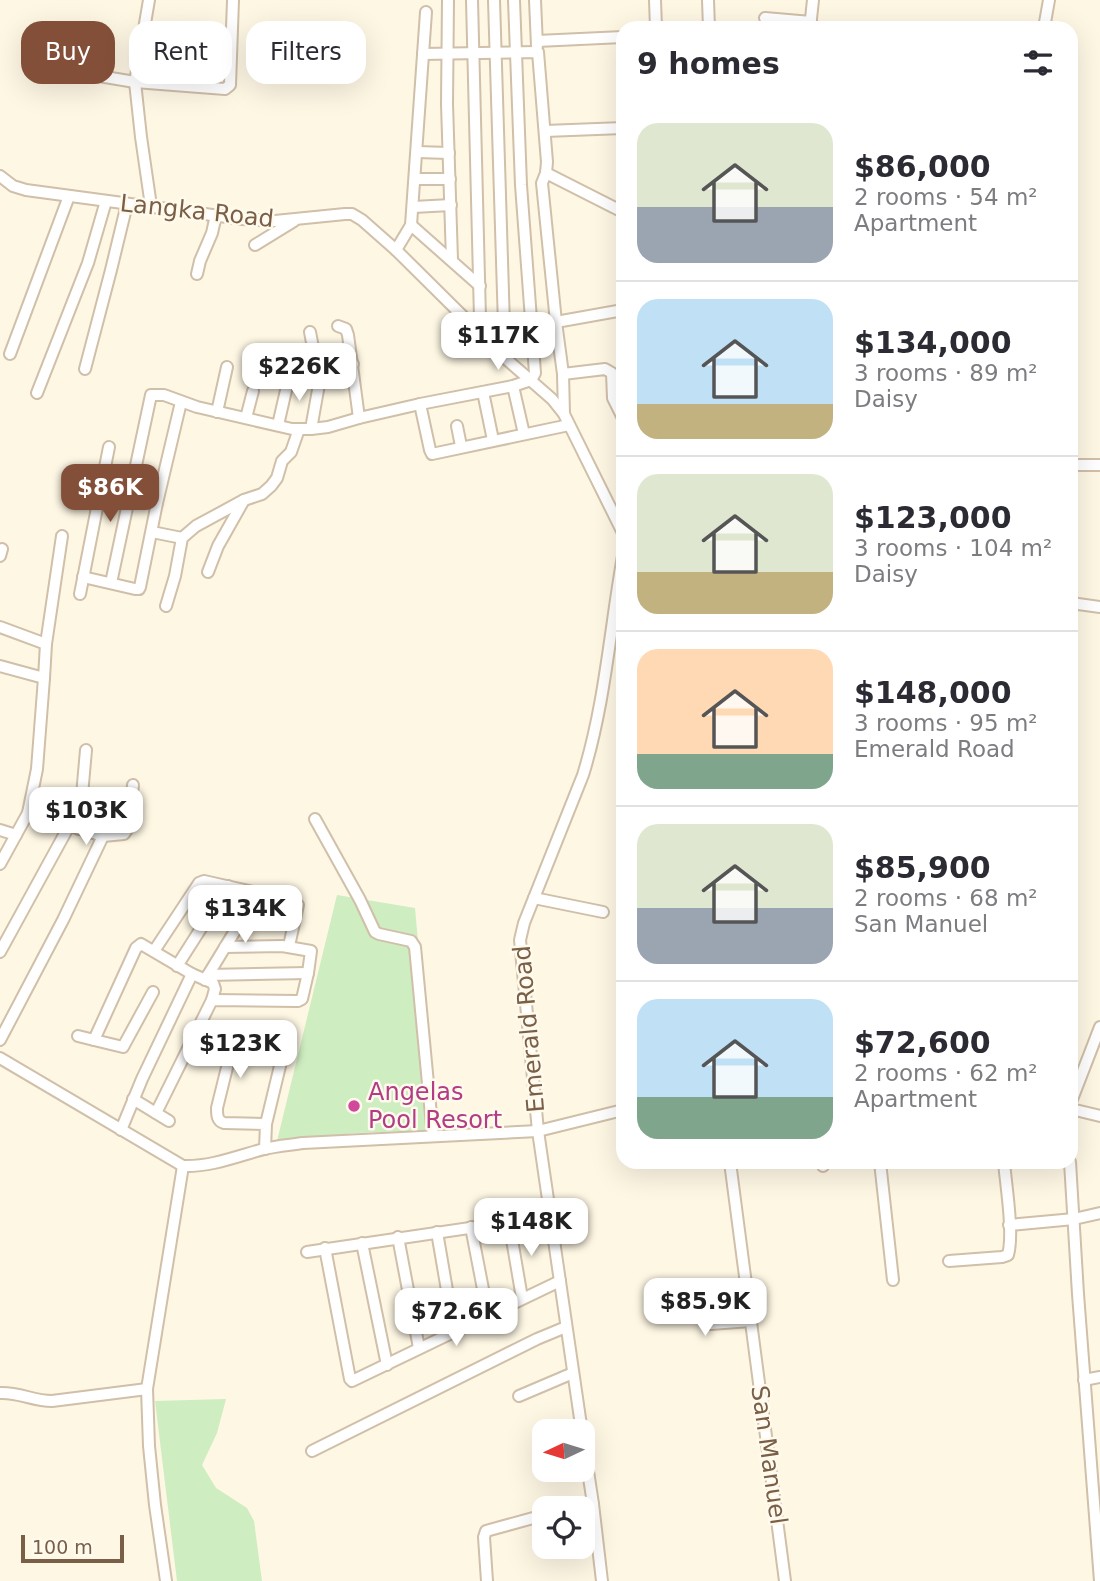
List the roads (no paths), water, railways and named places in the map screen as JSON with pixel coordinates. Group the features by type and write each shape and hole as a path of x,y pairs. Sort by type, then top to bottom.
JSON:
{"street":[{"path":"145,21 149,0"},
{"path":"232,38 233,0"},
{"path":"448,0 447,104 452,260"},
{"path":"472,0 480,286 480,321 475,329"},
{"path":"494,0 505,358"},
{"path":"111,583 149,397 153,394 217,412 305,429 328,427 531,380 535,373 521,185 514,0"},
{"path":"420,404 431,453 434,454 524,434 566,419 544,178 547,162 535,0"},
{"path":"655,0 656,21"},
{"path":"708,0 709,21"},
{"path":"810,21 813,0"},
{"path":"1045,21 1049,0"},
{"path":"396,250 411,225 426,12"},
{"path":"765,18 784,21"},
{"path":"423,54 516,52 616,38"},
{"path":"135,84 151,206"},
{"path":"161,84 225,89 229,84"},
{"path":"545,131 616,128"},
{"path":"417,152 449,153"},
{"name":"Langka Road","path":"0,176 13,186 26,190 263,221 352,214 396,250 505,358 556,404 616,519"},
{"path":"415,178 450,179"},
{"path":"521,185 544,178 616,209"},
{"path":"10,354 69,196"},
{"path":"37,393 88,263 106,201"},
{"path":"85,369 127,204"},
{"path":"413,207 451,205"},
{"path":"197,274 216,215"},
{"path":"255,245 295,220"},
{"path":"411,225 480,286"},
{"path":"556,322 616,311"},
{"path":"338,326 348,332 359,418"},
{"path":"310,331 314,353 323,362 353,365"},
{"path":"166,606 182,538 196,526 244,500 262,494 274,482 282,461 305,429 323,362"},
{"path":"217,412 227,367"},
{"path":"563,374 608,370 612,373 613,398 616,404"},
{"path":"278,425 290,373"},
{"path":"513,386 524,434"},
{"path":"246,418 253,391"},
{"path":"483,392 493,440"},
{"path":"83,577 139,589 181,402"},
{"path":"457,426 461,446"},
{"path":"80,594 109,447"},
{"path":"1078,465 1100,465"},
{"path":"100,493 157,503"},
{"path":"208,572 218,546 244,500"},
{"path":"152,532 182,538"},
{"path":"0,864 28,813 37,769 46,644 62,536"},
{"name":"Emerald Road","path":"580,1419 538,1131 520,940 591,749 616,602"},
{"path":"1078,604 1100,607"},
{"path":"0,627 46,644"},
{"path":"0,666 44,678"},
{"path":"0,952 74,827 86,750"},
{"path":"28,813 103,836 120,835 127,832 133,785"},
{"path":"315,819 375,932 411,942 415,947 433,1136"},
{"path":"0,830 16,835"},
{"path":"0,1040 63,920 103,836"},
{"path":"154,951 204,881 298,905 289,946"},
{"path":"177,966 228,886"},
{"path":"206,977 258,893"},
{"path":"534,898 603,912"},
{"path":"94,1040 136,947 141,944 192,974 206,977 308,973"},
{"path":"212,1000 298,1002 302,999 311,951 289,946 225,947"},
{"path":"121,1130 192,974"},
{"path":"156,1113 212,1000 214,984 206,977"},
{"path":"79,1035 124,1048 153,992"},
{"path":"1078,1084 1100,1027"},
{"path":"265,1149 266,1124 285,1035 282,1032 238,1030 217,1108 218,1118 224,1123 266,1124"},
{"path":"0,1058 183,1166 315,1142 538,1131 616,1112"},
{"path":"133,1099 169,1121"},
{"path":"1078,1110 1100,1115"},
{"path":"166,1581 149,1446 147,1389 183,1166"},
{"name":"San Manuel","path":"731,1169 785,1581"},
{"path":"881,1169 893,1280"},
{"path":"948,1261 1008,1255 1010,1248 1005,1169"},
{"path":"1070,1169 1100,1581"},
{"path":"1009,1225 1074,1219 1100,1213"},
{"path":"307,1252 551,1216"},
{"path":"509,1222 522,1298"},
{"path":"471,1227 488,1315"},
{"path":"437,1232 454,1331"},
{"path":"398,1237 419,1348"},
{"path":"362,1243 387,1365"},
{"path":"325,1248 350,1380 354,1381 560,1281"},
{"path":"705,1294 711,1324 751,1321"},
{"path":"312,1451 566,1327"},
{"path":"519,1396 573,1373"},
{"path":"1084,1380 1100,1377"},
{"path":"0,1393 14,1393 52,1401 147,1389"},
{"path":"487,1581 484,1537 486,1531 532,1519"},
{"path":"595,1521 602,1581"}],"place":[{"name":"Angelas Pool Resort","path":"354,1106"}]}
